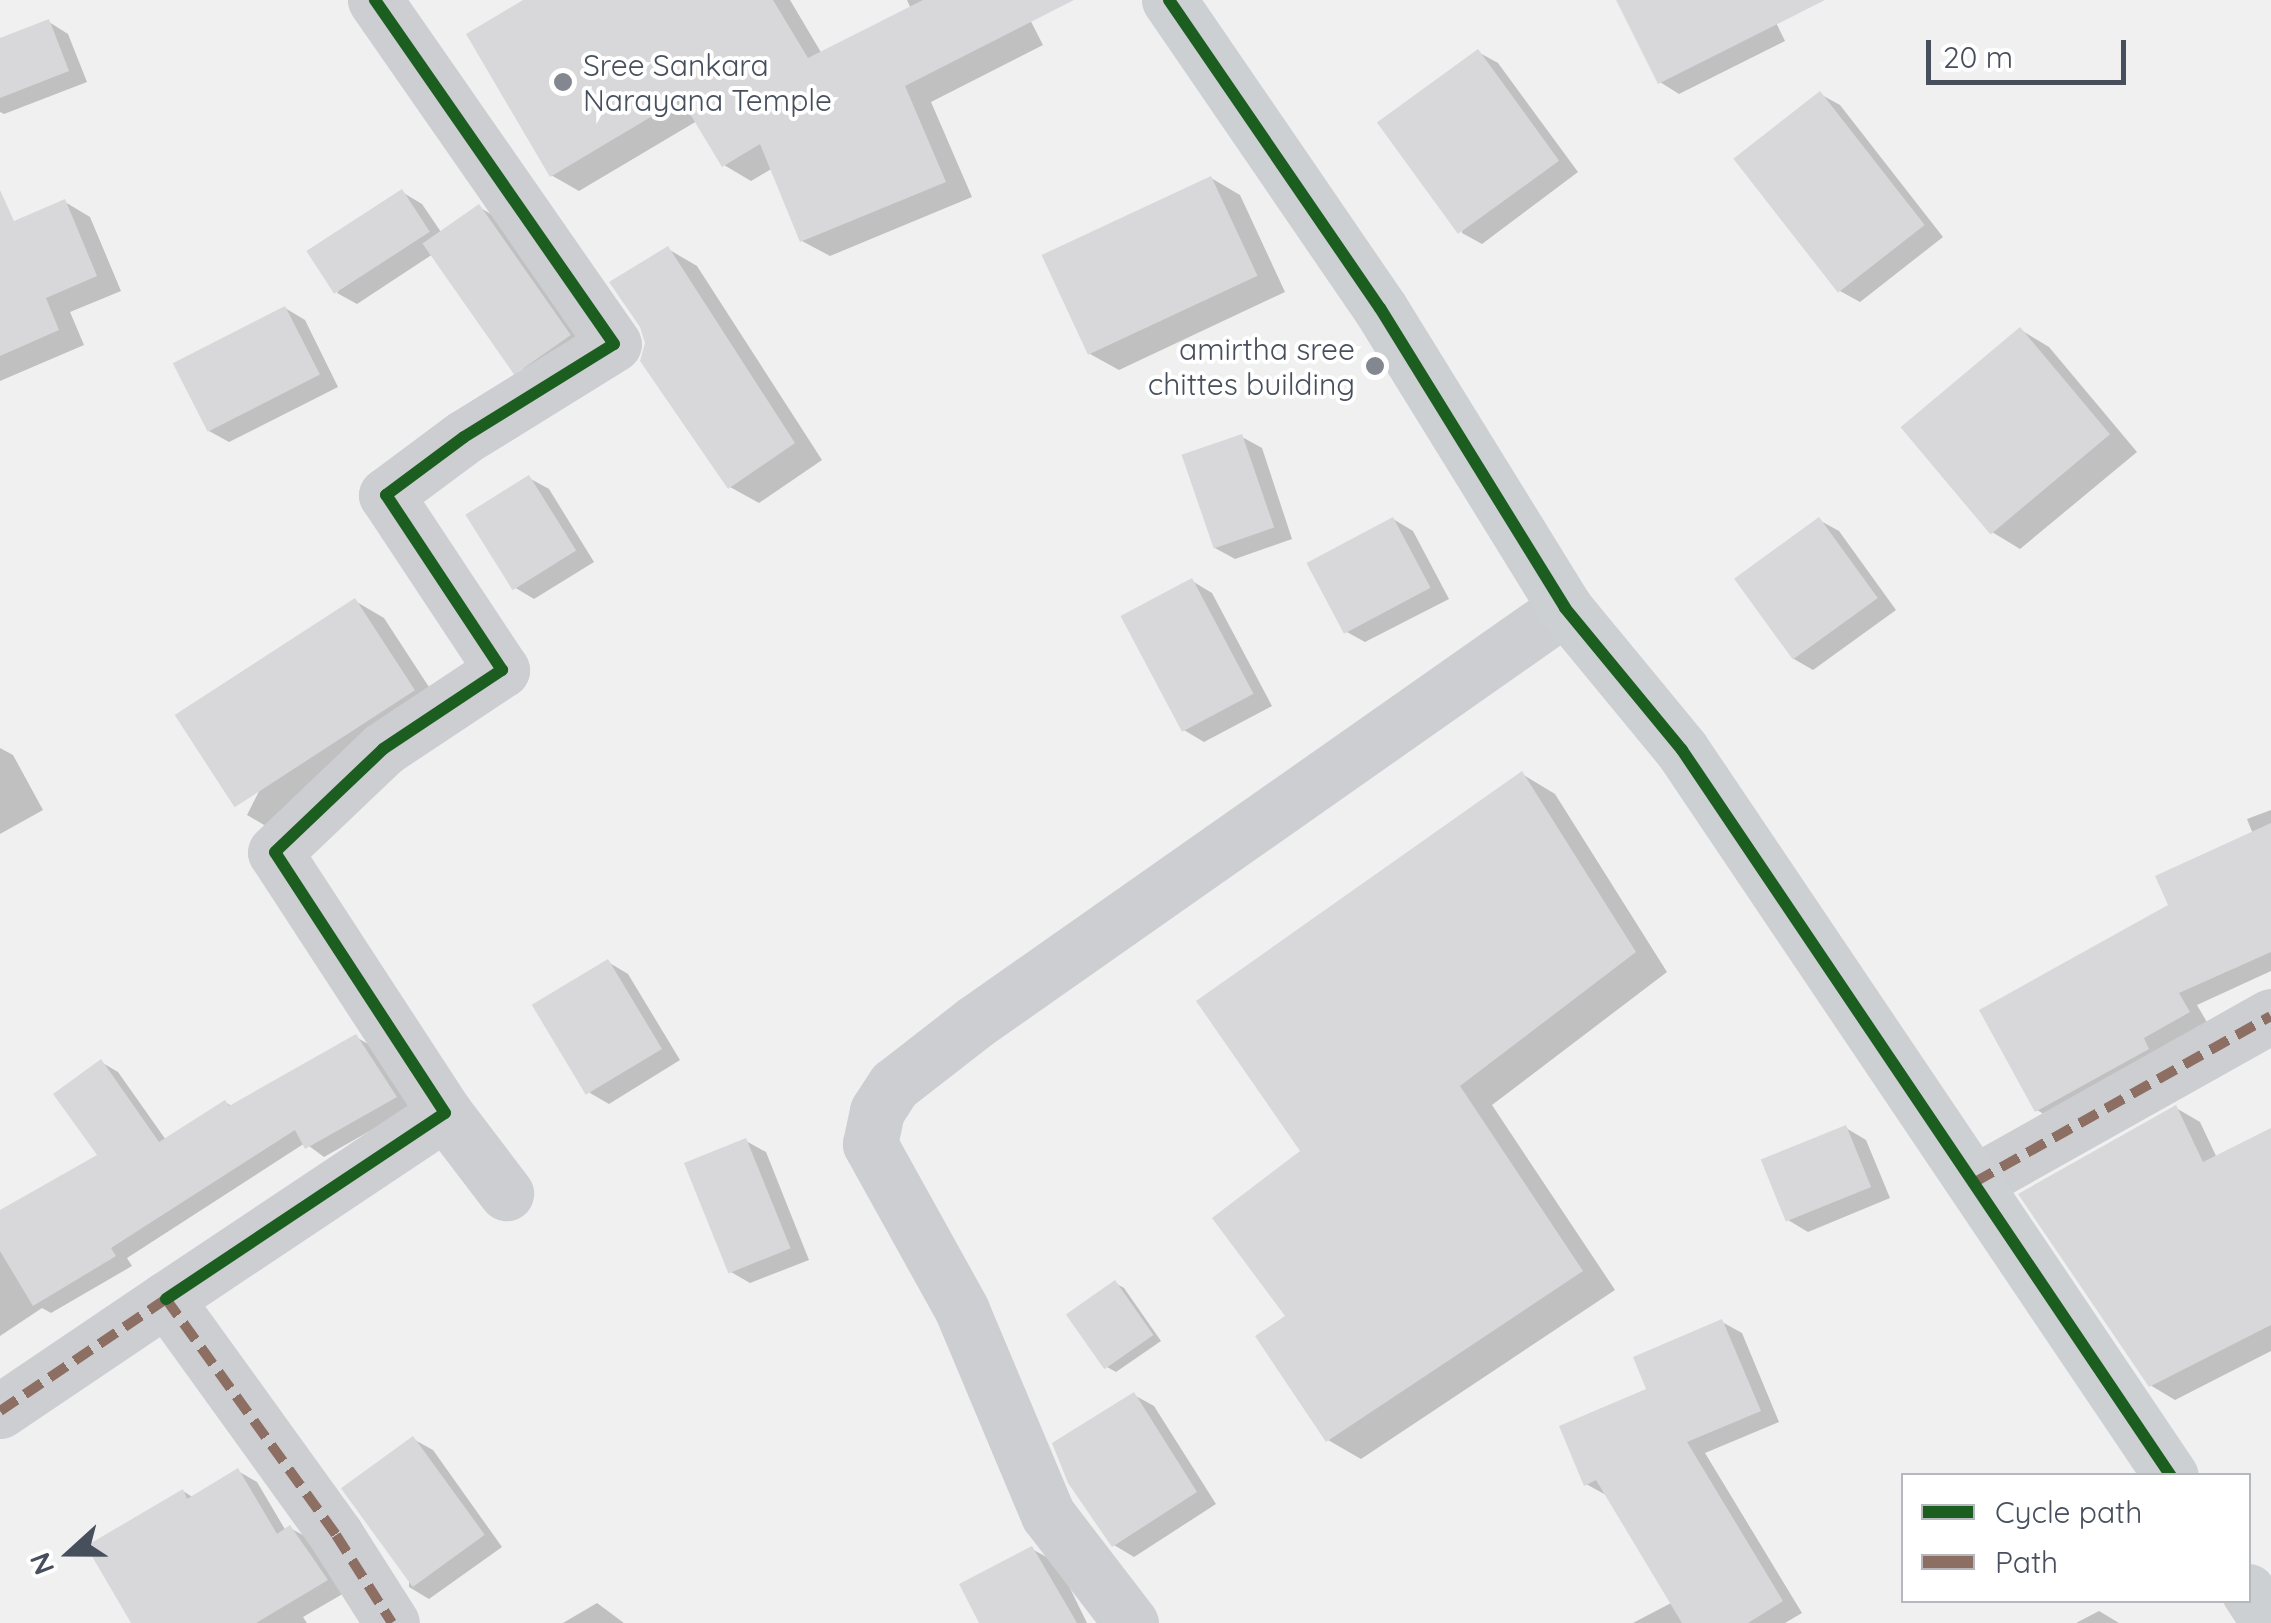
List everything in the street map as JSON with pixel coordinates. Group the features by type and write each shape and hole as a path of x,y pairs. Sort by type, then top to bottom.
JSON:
{"street":[{"path":"375,0 614,344 464,437 386,495 502,670 383,749 275,852 445,1113 506,1193"},
{"path":"1168,0 1380,308 1565,608 1682,750 2169,1473"},
{"path":"1130,1623 1048,1515 962,1310 870,1144 878,1111 894,1085 976,1022 1565,608"},
{"path":"1976,1182 2271,1016"},
{"path":"0,1411 445,1113"},
{"path":"166,1299 336,1536 392,1623"},
{"path":"2251,1596 2269,1623"}],"building":[{"path":"523,0 773,0 808,58 923,0 1074,0 905,86 946,182 800,242 760,144 722,167 681,99 550,177 466,34"},
{"path":"1616,0 1825,0 1658,84"},
{"path":"49,19 69,71 0,98 0,38"},
{"path":"1478,49 1559,161 1458,234 1377,122"},
{"path":"1820,91 1925,225 1838,293 1733,159"},
{"path":"1211,176 1257,276 1088,355 1042,255"},
{"path":"402,189 430,232 334,294 306,251"},
{"path":"0,190 14,221 65,199 97,276 46,298 59,330 0,356"},
{"path":"479,204 571,335 514,375 422,244"},
{"path":"668,246 795,443 728,489 640,361 645,343 640,327 609,282"},
{"path":"285,306 320,375 208,432 173,363"},
{"path":"2020,327 2110,434 1990,535 1900,427"},
{"path":"1242,434 1274,528 1214,548 1181,455"},
{"path":"529,475 576,550 513,590 465,515"},
{"path":"1393,517 1431,588 1344,634 1306,563"},
{"path":"1819,517 1878,598 1793,660 1734,579"},
{"path":"1192,578 1254,694 1182,732 1120,616"},
{"path":"355,598 415,690 235,807 175,715"},
{"path":"1522,771 1636,952 1460,1086 1583,1271 1326,1442 1255,1336 1285,1316 1212,1218 1300,1151 1196,1001"},
{"path":"2271,823 2271,952 2179,993 2190,1012 2144,1038 2149,1049 2035,1112 1979,1010 2168,905 2155,876"},
{"path":"608,959 662,1049 586,1095 532,1005"},
{"path":"356,1034 397,1097 305,1149 295,1130 111,1248 116,1256 33,1306 0,1251 0,1210 97,1155 53,1094 101,1059 159,1142 225,1100 229,1106"},
{"path":"2176,1105 2203,1162 2271,1128 2271,1325 2149,1387 2018,1194"},
{"path":"1846,1125 1871,1187 1786,1222 1761,1159"},
{"path":"746,1138 791,1248 728,1273 684,1163"},
{"path":"1115,1280 1153,1335 1104,1369 1066,1314"},
{"path":"1722,1319 1761,1411 1687,1442 1783,1601 1748,1623 1682,1623 1596,1480 1584,1486 1559,1426 1646,1389 1633,1357"},
{"path":"1134,1392 1197,1492 1112,1547 1068,1483 1052,1443"},
{"path":"413,1436 485,1535 413,1587 341,1488"},
{"path":"238,1468 277,1534 290,1525 328,1580 256,1623 131,1623 86,1546 183,1489 187,1499"},
{"path":"1032,1546 1077,1623 979,1623 959,1584"}],"marked path":[{"path":"1975,1182 2271,1016"},
{"path":"0,1411 166,1299 336,1535 392,1623"}],"cycle path":[{"path":"166,1299 445,1113 275,852 383,749 502,670 386,495 464,437 614,344 375,0"},
{"path":"1169,0 1380,308 1565,608 1682,750 2169,1473"}],"place":[{"name":"Sree Sankara Narayana Temple","path":"563,82"},
{"name":"amirtha sree chittes building","path":"1375,366"}]}
